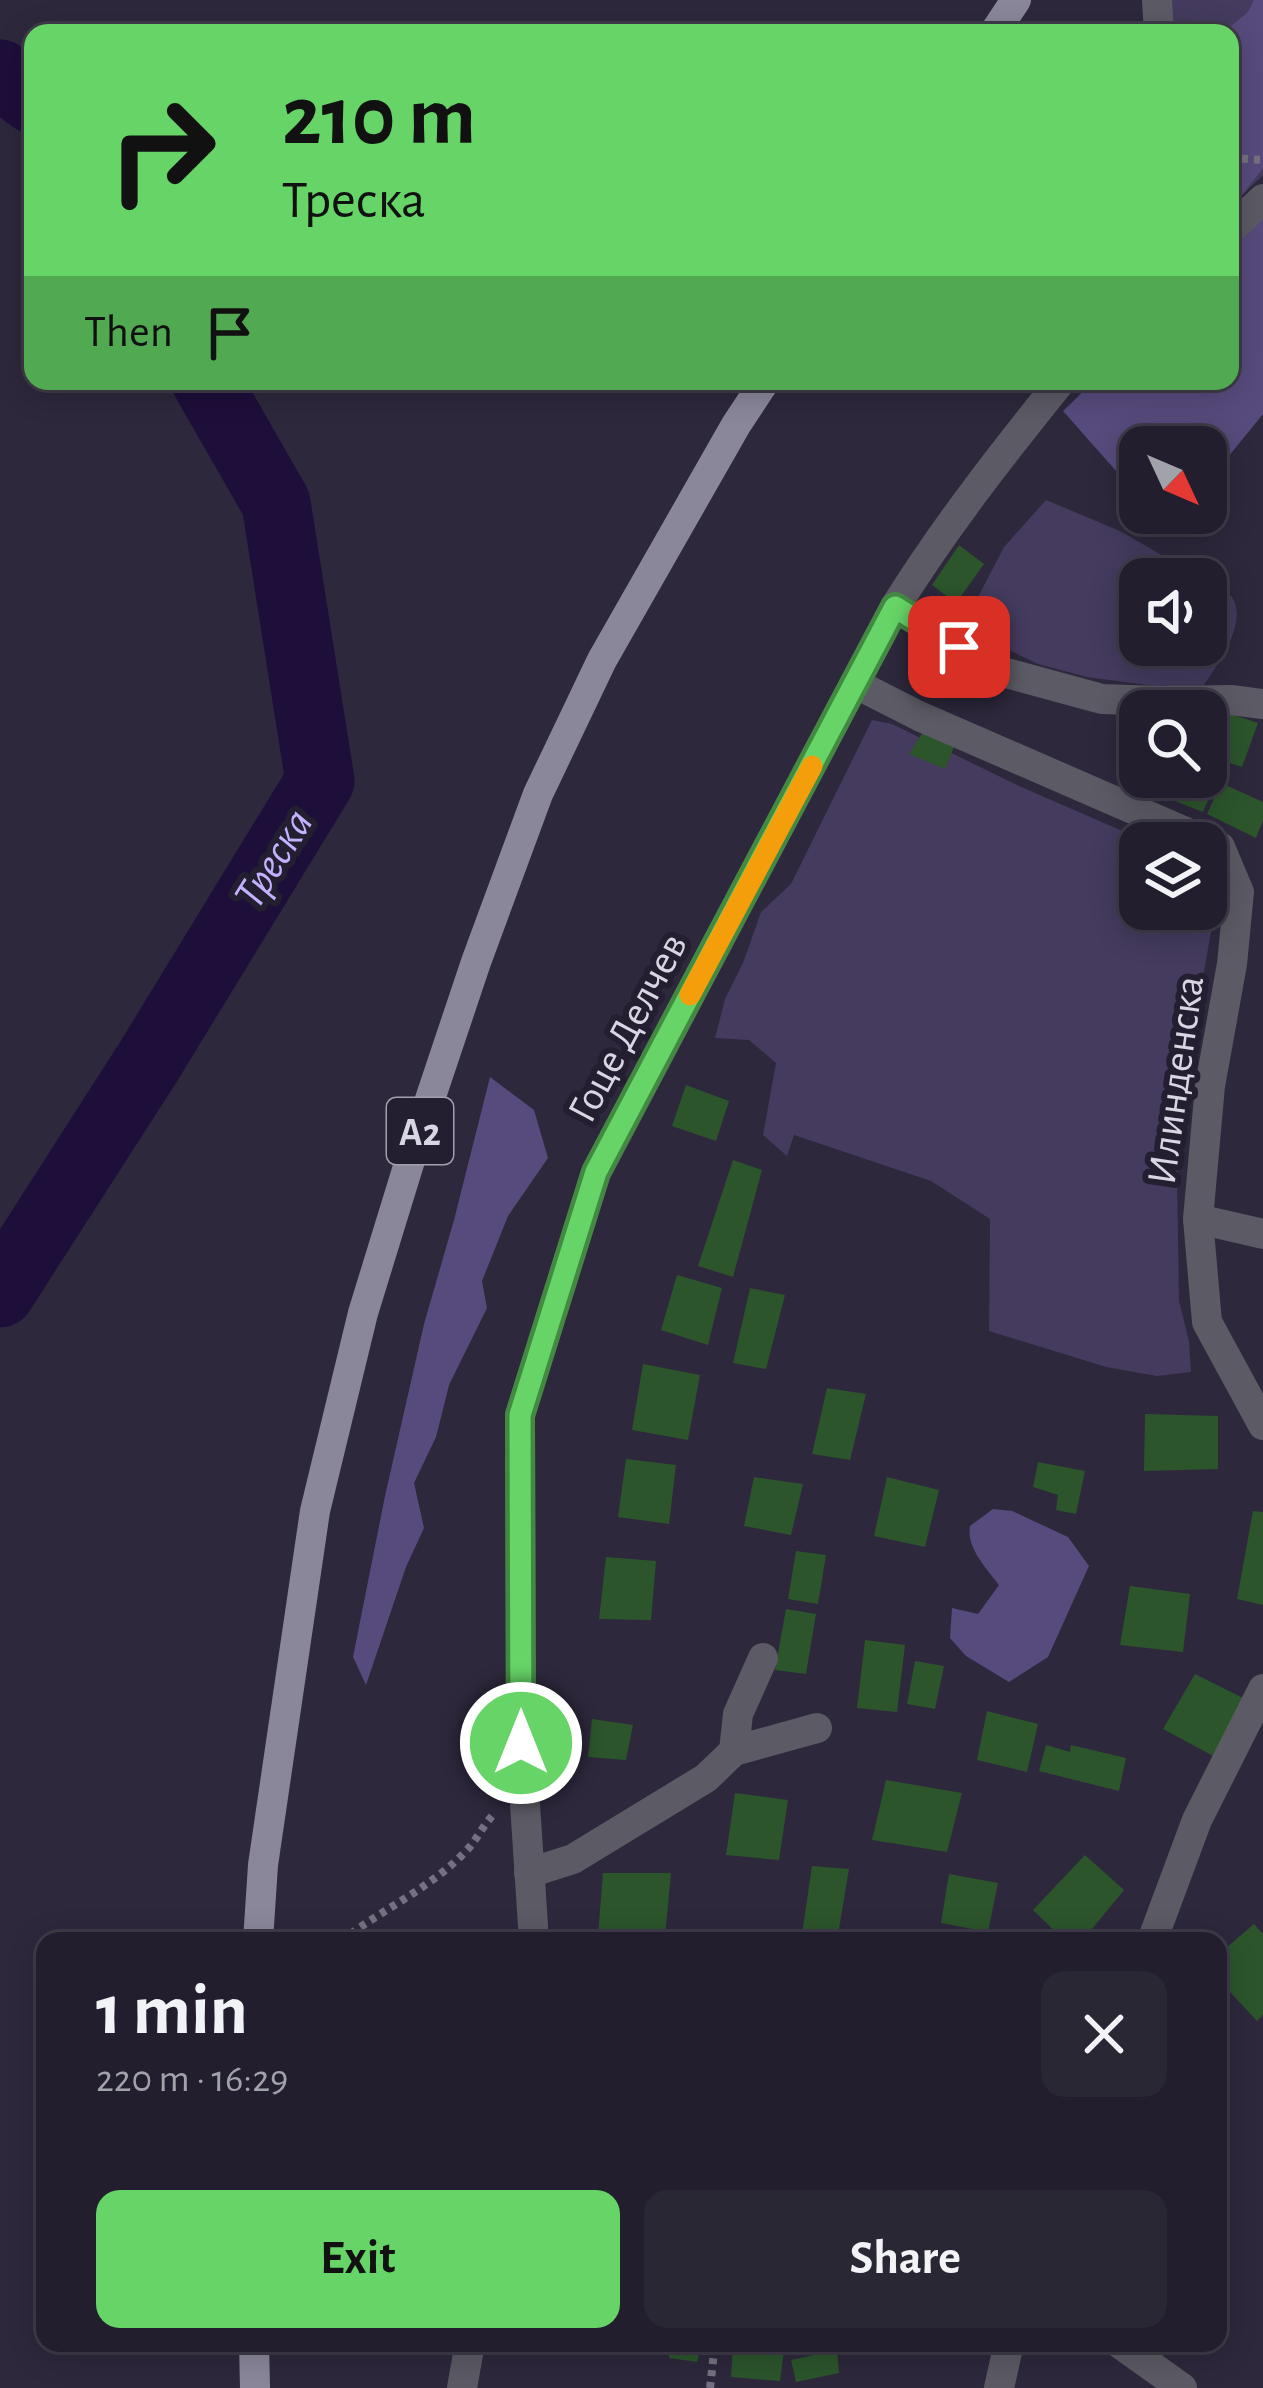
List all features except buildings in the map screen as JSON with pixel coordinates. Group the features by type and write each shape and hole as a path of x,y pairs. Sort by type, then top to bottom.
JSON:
{"main road":[{"name":"A2","path":"259,1932 263,1865 315,1511 363,1313 422,1124 538,794 602,659 759,390"},
{"path":"254,2352 255,2388"}],"street":[{"path":"1239,222 1263,199"},
{"name":"Гоце Делчев","path":"533,1932 521,1743 520,1415 596,1172 895,607 980,482 1054,390"},
{"path":"895,607 988,668 1102,699 1263,704"},
{"name":"Илинденска","path":"856,684 1220,847 1239,892 1232,964 1210,1086 1198,1219 1207,1322 1263,1425"},
{"path":"1198,1219 1263,1234"},
{"path":"734,1751 738,1714 763,1658"},
{"path":"1155,1932 1197,1820 1263,1689"},
{"path":"530,1873 573,1859 706,1778 734,1751 817,1728"},
{"path":"463,2388 469,2352"},
{"path":"999,2388 1007,2352"},
{"path":"1130,2352 1173,2386"}],"path":[{"path":"353,1932 430,1881 469,1848 495,1813 525,1816"},
{"path":"710,2388 714,2352"}],"shaded area":[{"path":"1164,0 1263,0 1263,175 1239,198 1239,24 1166,24"},
{"path":"1254,0 1263,0 1263,168 1239,198 1239,24 1234,24"},
{"path":"1263,217 1263,414 1227,458 1227,426 1119,426 1119,474 1063,411 1085,390 1239,390 1239,240"},
{"path":"1046,500 1125,534 1167,558 1119,558 1119,666 1216,666 1204,685 1162,687 1087,677 1038,664 984,638 971,620 1004,547"},
{"path":"1227,593 1236,606 1227,646"},
{"path":"872,720 892,724 1119,830 1119,930 1211,930 1191,1045 1177,1180 1179,1301 1191,1372 1157,1376 1106,1367 989,1331 990,1219 931,1181 794,1135 787,1156 763,1135 776,1063 749,1040 715,1038 725,999 761,912 791,884"},
{"path":"490,1077 534,1110 548,1158 508,1216 482,1281 487,1308 449,1385 436,1437 414,1483 424,1528 366,1685 353,1657 385,1496 424,1324"},
{"path":"993,1509 1012,1511 1068,1537 1089,1566 1048,1657 1009,1682 966,1656 950,1638 952,1608 978,1614 999,1585 978,1557 970,1534 970,1526"}],"waterway":[{"name":"Треска","path":"0,74 24,92"},
{"name":"Треска","path":"0,1293 320,781 276,503 211,390"}],"slow traffic":[{"path":"690,995 812,766"}],"route":[{"path":"521,1743 520,1415 596,1172 895,607 959,647"}]}
